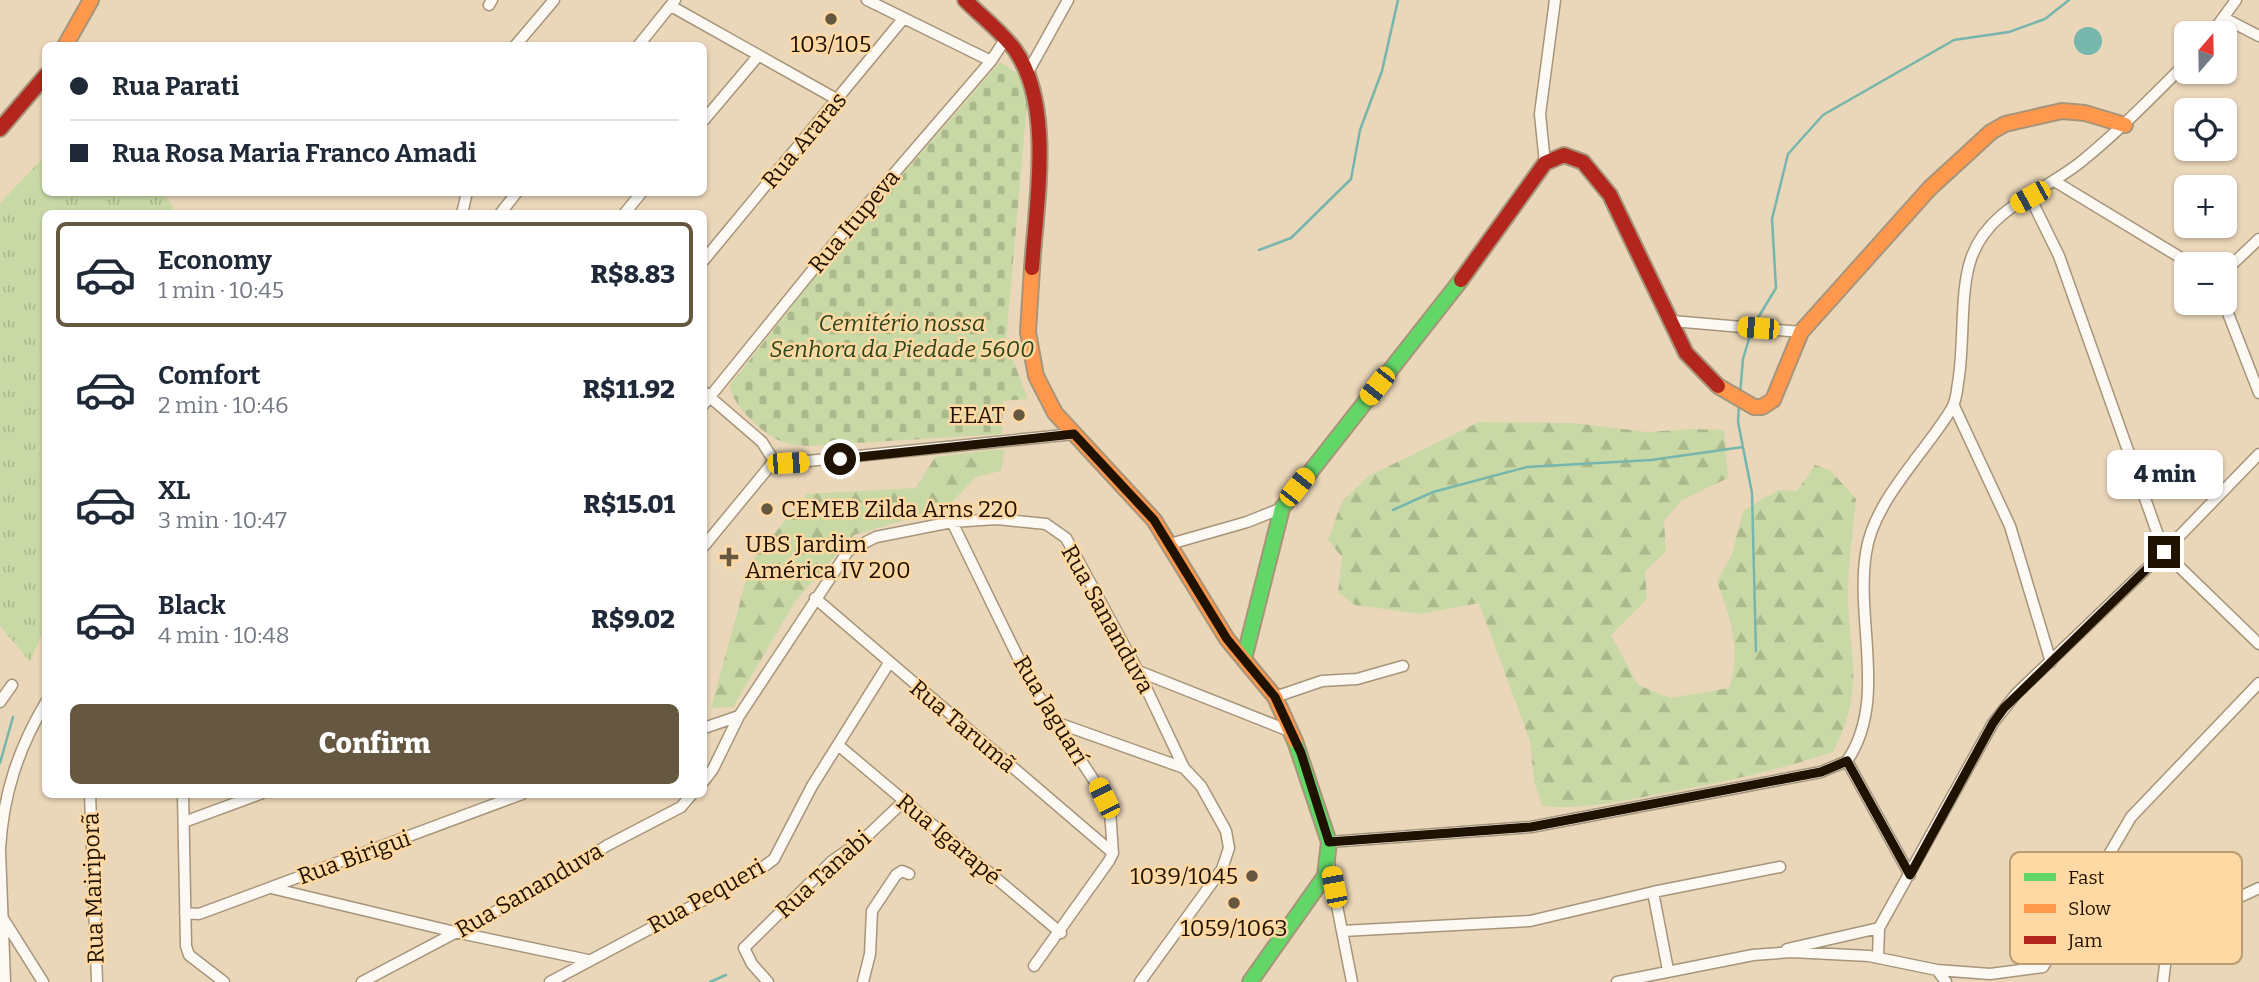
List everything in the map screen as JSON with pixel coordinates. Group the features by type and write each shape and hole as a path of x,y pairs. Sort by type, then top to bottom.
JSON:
{"street":[{"path":"67,42 91,0"},
{"path":"518,42 554,0"},
{"path":"867,0 990,61"},
{"path":"965,0 1006,38 1028,72 1035,96 1039,147 1029,349 1036,376 1055,413 1154,520 1227,639 1275,697 1309,776 1329,842 1329,864 1352,982"},
{"path":"1028,72 1068,0"},
{"path":"1545,163 1539,114 1555,0"},
{"path":"2236,0 2224,19 2259,36"},
{"path":"641,42 673,3 758,56 838,100"},
{"name":"Rua Araras","path":"707,256 903,19"},
{"name":"Rua Itupeva","path":"707,397 990,61 1006,38"},
{"path":"707,116 758,56"},
{"path":"1329,842 1542,826 1821,772 1847,761 1863,729 1866,710 1862,602 1866,551 1880,515 1928,440 1954,406 1963,356 1967,276 1971,257 1993,221 2056,182 2125,125 2174,75"},
{"path":"0,129 42,80"},
{"path":"1244,659 1282,508 1457,285 1545,163 1564,155 1583,162 1610,195 1686,353 1708,379 1732,396 1754,407 1762,407 1773,400 1801,332 1930,188 1991,132 2004,124 2062,111 2085,113 2125,125"},
{"path":"2056,182 2174,254"},
{"path":"503,210 514,196"},
{"path":"627,210 639,196"},
{"path":"2030,197 2059,256 2164,552 2259,644"},
{"path":"2237,260 2259,239"},
{"path":"2229,315 2259,393"},
{"path":"1672,320 1801,332"},
{"path":"707,399 762,442 774,461"},
{"path":"1954,406 2010,526 2051,662"},
{"path":"774,461 813,462 1074,434"},
{"path":"1878,957 1879,928 1993,723 2016,694 2164,552 2259,454"},
{"path":"707,542 774,461"},
{"path":"1170,544 1247,522 1282,508"},
{"name":"Rua Sananduva","path":"707,777 739,716 848,551 876,537 952,522 1025,520 1046,524 1066,538 1138,671 1184,768 1201,786 1226,831 1229,848 1222,869 1140,982"},
{"name":"Rua Jaguarí","path":"952,522 1032,686 1097,785 1110,811 1112,853"},
{"name":"Rua Tarumã","path":"815,598 854,628 889,663 1112,853"},
{"name":"Rua Pequeri","path":"550,982 686,910 774,859 838,744 889,663"},
{"path":"1275,697 1322,681 1357,679 1403,666"},
{"path":"1138,671 1292,732"},
{"path":"2110,852 2131,817 2259,683"},
{"path":"0,702 12,685"},
{"path":"5,982 1,917 2,808 13,769 42,710"},
{"path":"707,727 739,716"},
{"path":"1058,723 1184,768"},
{"name":"Rua Igarapé","path":"838,744 1061,933"},
{"path":"1847,761 1910,875"},
{"name":"Rua Mairiporã","path":"90,798 97,982"},
{"path":"183,798 189,954 224,982"},
{"path":"184,822 249,798"},
{"name":"Rua Birigui","path":"186,914 199,914 512,798"},
{"name":"Rua Sananduva","path":"362,982 520,898 608,845 681,807 689,798"},
{"name":"Rua Tanabi","path":"768,982 752,964 744,948 832,861 865,838 904,801"},
{"path":"1034,966 1096,884 1112,853"},
{"path":"1250,982 1319,888 1329,864"},
{"path":"1342,932 1530,921 1654,892 1780,867"},
{"path":"863,982 870,954 872,911 896,874 902,871 909,874"},
{"path":"271,887 455,932 588,960"},
{"path":"2242,898 2259,888"},
{"path":"1654,892 1668,970"},
{"path":"1,917 43,982"},
{"path":"1617,982 1668,970 1773,953 1879,928"},
{"path":"1857,932 1855,947 1860,955"},
{"path":"1773,953 1860,955 1937,970 1990,974 2043,967 2045,964"},
{"path":"2163,982 2165,964"},
{"path":"1937,970 1946,982"}],"green space":[{"name":"Cemitério nossa Senhora da Piedade 5600","path":"1000,62 1020,76 1027,103 1006,342 1028,399 1003,401 1002,434 808,446 786,443 769,435 743,411 736,402 730,385 829,260"},
{"path":"42,159 42,196 166,196 174,210 42,210 42,634 30,662 0,626 0,203"},
{"path":"1479,422 1574,423 1647,432 1724,430 1728,478 1682,500 1664,521 1666,552 1645,571 1647,599 1611,635 1638,685 1670,698 1729,688 1734,662 1733,634 1717,582 1732,554 1743,511 1778,490 1797,491 1815,465 1830,470 1856,499 1848,595 1853,691 1843,729 1833,752 1747,776 1660,794 1587,806 1542,806 1534,781 1530,741 1479,603 1421,614 1355,605 1338,592 1342,557 1328,540 1342,501 1369,476"},
{"path":"1005,450 1001,471 976,477 946,508 854,535 796,600 733,707 711,708 751,562 807,494 916,488 935,457"}],"water":[{"path":"2088,27 2098,31 2102,41 2098,51 2088,55 2078,51 2074,41 2078,31"}],"waterway":[{"path":"1259,250 1291,238 1351,179 1360,130 1382,71 1398,0"},
{"path":"1753,326 1776,288 1772,219 1788,154 1823,115 1954,40 2009,32 2045,19 2069,0"},
{"path":"1740,394 1743,359 1751,332"},
{"path":"1739,404 1738,422 1752,493 1756,651"},
{"path":"1393,510 1433,492 1527,467 1651,460 1743,447"},
{"path":"0,763 13,717"},
{"path":"710,982 726,975"}],"traffic: fast":[{"path":"1244,659 1282,508 1461,280"},
{"path":"1250,982 1325,876 1329,842 1295,741"}],"traffic: slow":[{"path":"67,42 91,0"},
{"path":"1718,386 1754,407 1762,407 1773,400 1801,332 1930,188 1991,132 2005,124 2062,111 2085,113 2125,125"},
{"path":"1032,268 1028,332 1036,376 1055,413 1154,520 1227,639 1275,697 1295,741"}],"traffic: jam":[{"path":"965,0 998,30 1015,50 1027,73 1035,99 1040,156 1032,268"},
{"path":"0,129 42,80"},
{"path":"1461,280 1545,163 1564,155 1583,162 1610,195 1686,353 1718,386"}],"place":[{"name":"103/105","path":"831,19"},
{"name":"EEAT","path":"1019,415"},
{"name":"CEMEB Zilda Arns 220","path":"767,509"},
{"name":"UBS Jardim América IV 200","path":"729,557"},
{"name":"1039/1045","path":"1252,876"},
{"name":"1059/1063","path":"1234,903"}],"route":[{"path":"840,459 1074,434 1154,520 1227,639 1275,697 1301,753 1329,842 1553,824 1821,772 1847,761 1910,875 1993,723 2004,708 2127,585 2164,552"}]}
